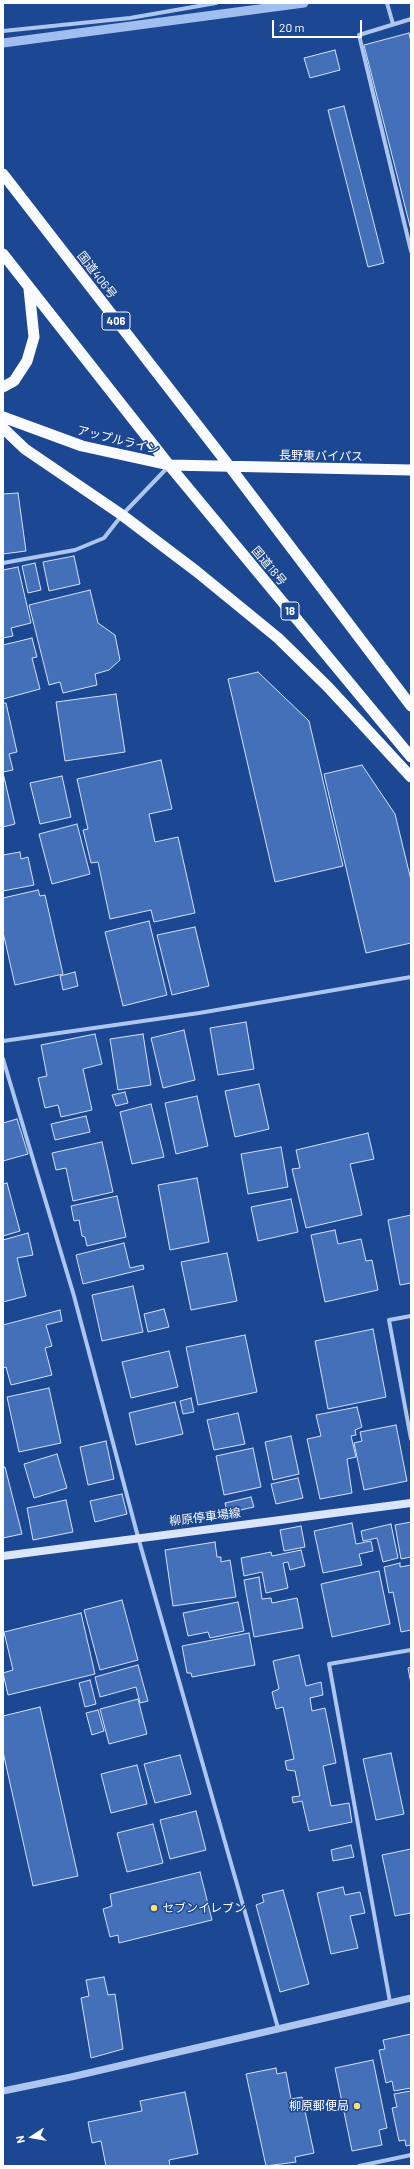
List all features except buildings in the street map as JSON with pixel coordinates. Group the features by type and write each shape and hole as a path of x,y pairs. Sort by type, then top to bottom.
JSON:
{"highway":[{"name":"国道406号","path":"3,174 230,467"},
{"path":"3,254 169,466"},
{"path":"3,386 14,381 27,361 34,337 29,287"},
{"name":"アップルライン","path":"3,418 82,446 169,466 230,467"},
{"path":"3,428 25,449 122,515 196,571 278,638 328,687 411,777"},
{"name":"国道18号","path":"169,466 411,757"},
{"name":"長野東バイパス","path":"230,467 411,470"},
{"path":"230,467 411,706"}],"main road":[{"name":"柳原停車場線","path":"3,1556 138,1537 411,1503"}],"street":[{"path":"3,31 130,18 216,3"},
{"path":"387,3 393,24"},
{"path":"411,19 358,35 411,251"},
{"path":"3,563 76,550 104,538 122,515 169,466"},
{"path":"3,1041 199,1014 411,977"},
{"path":"3,1059 74,1296 138,1537 278,2028"},
{"path":"411,1316 389,1320 411,1439"},
{"path":"390,2002 328,1664 411,1650"},
{"path":"3,2091 71,2077 411,1998"},
{"path":"359,2166 383,2164 411,2155"}],"waterway":[{"path":"3,43 304,3"}],"place":[{"name":"セブンイレブン","path":"154,1908"},
{"name":"柳原郵便局","path":"357,2106"}]}
